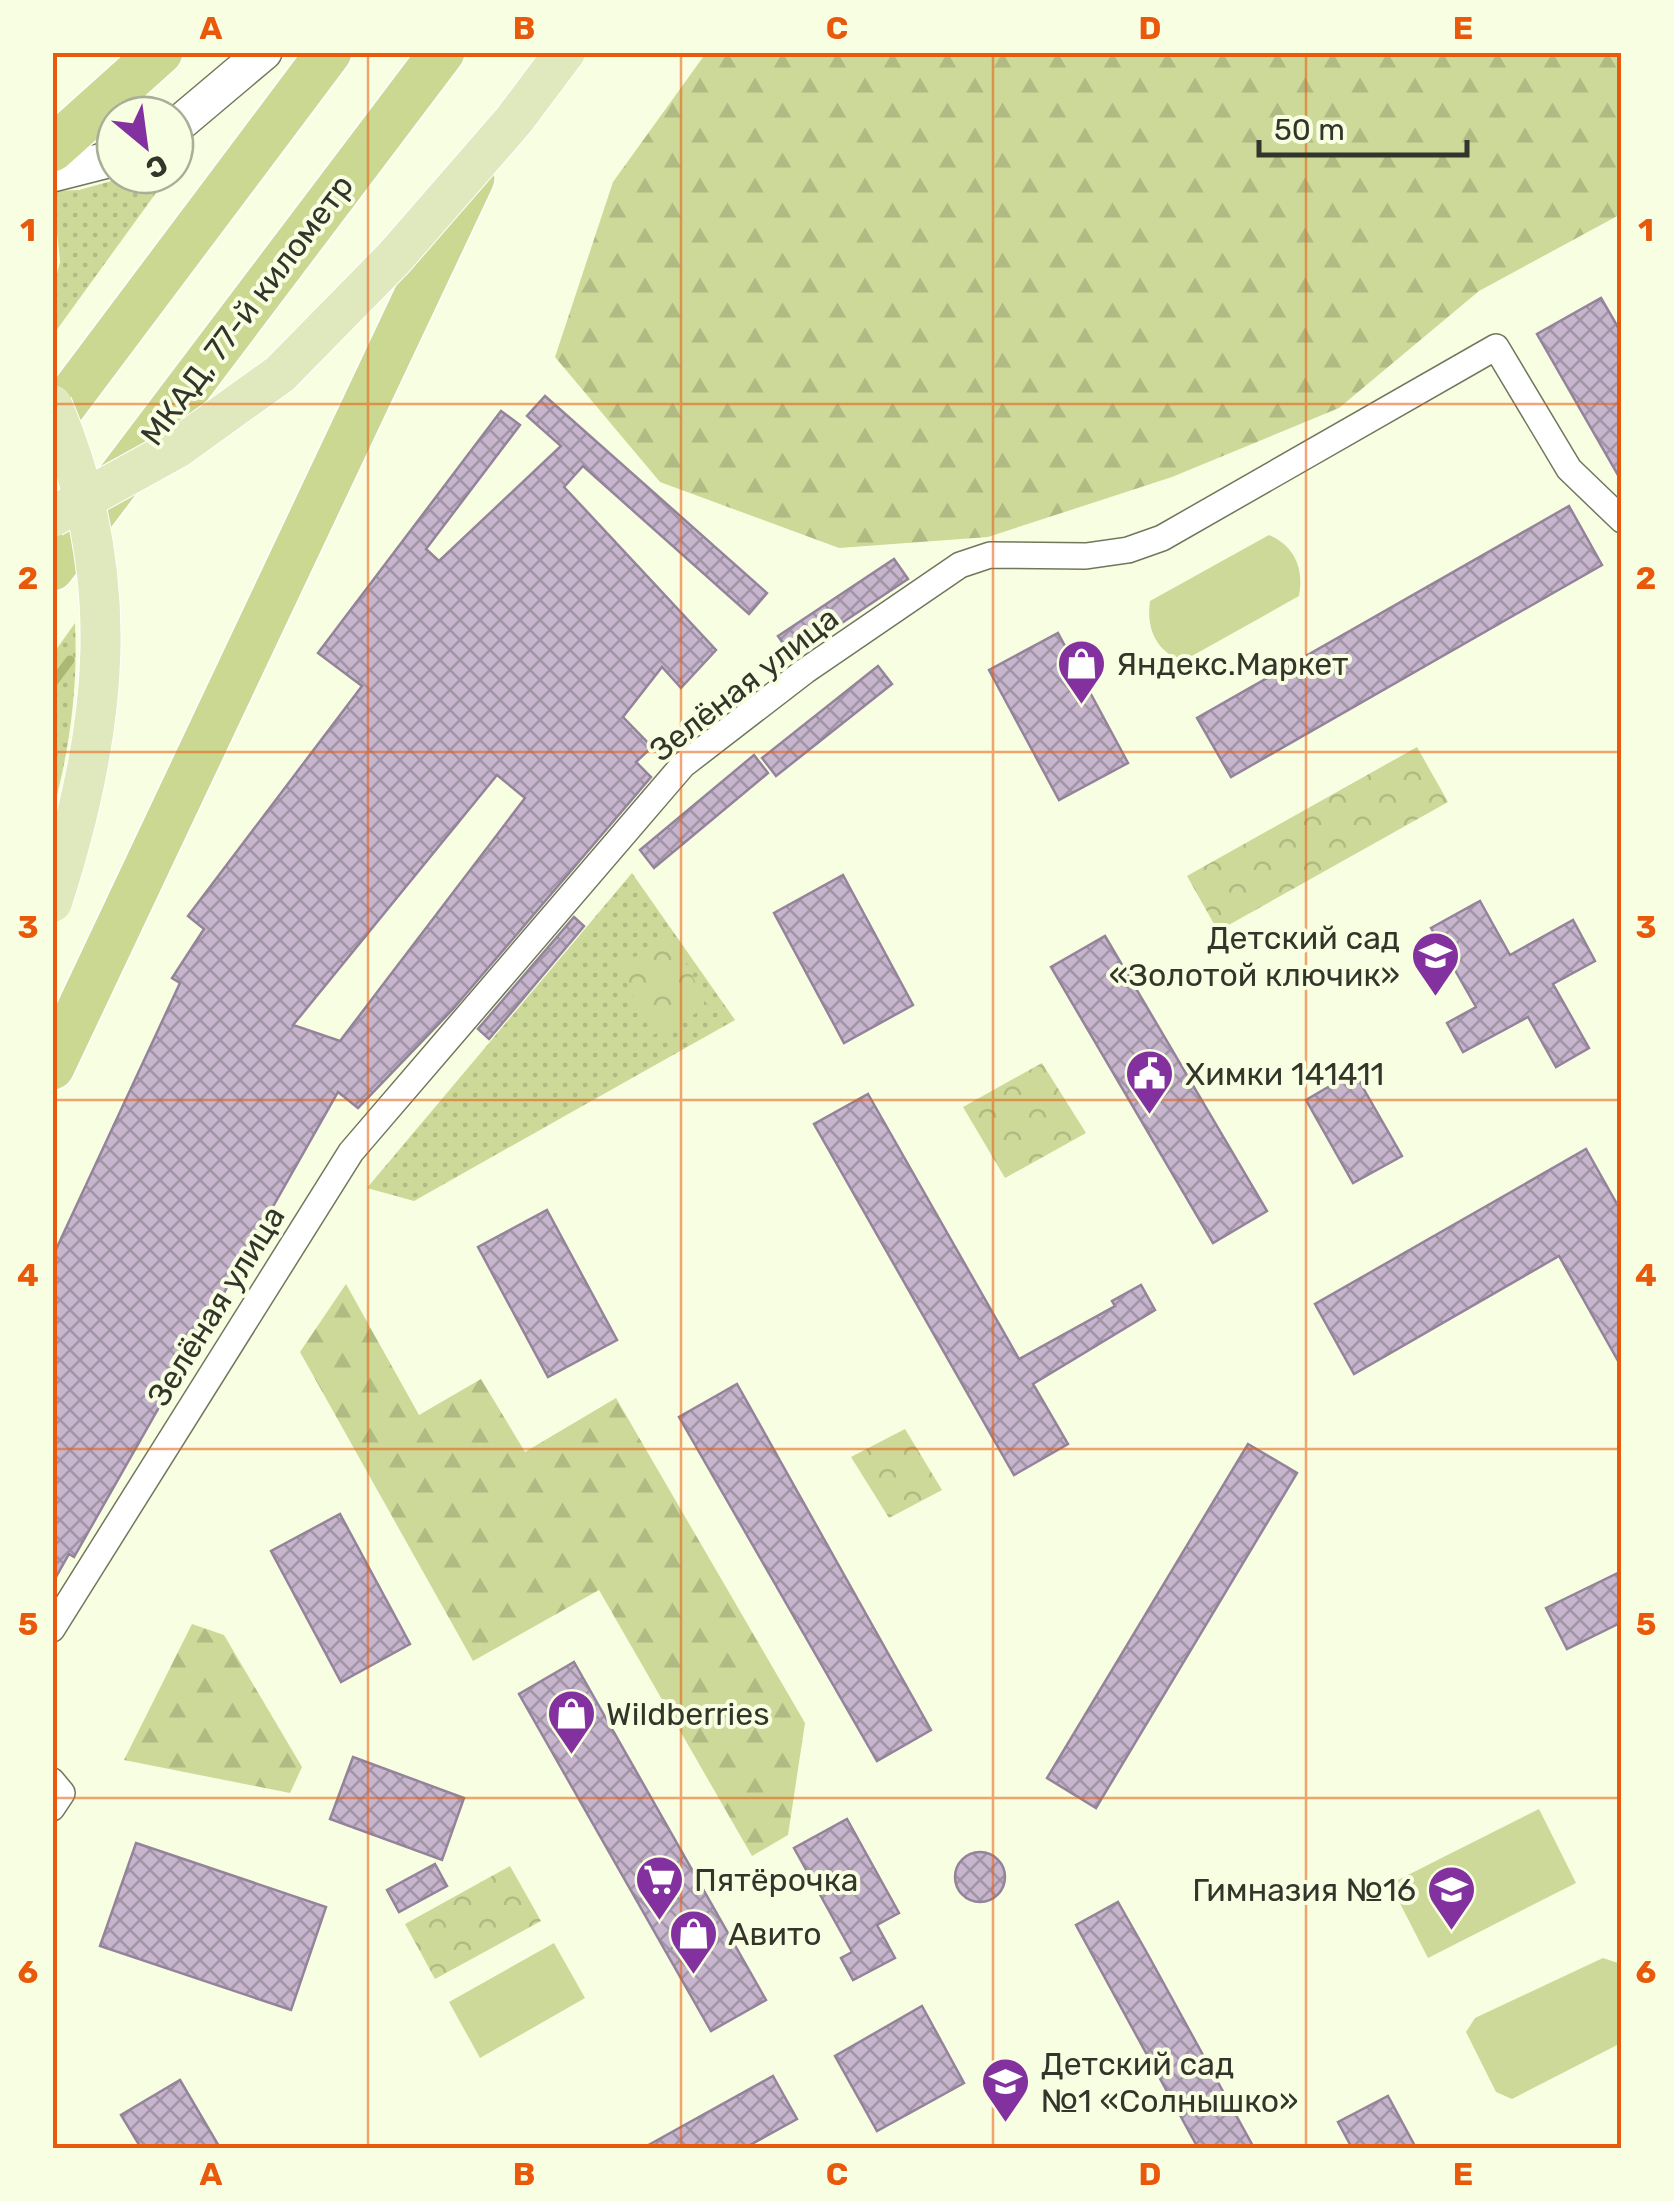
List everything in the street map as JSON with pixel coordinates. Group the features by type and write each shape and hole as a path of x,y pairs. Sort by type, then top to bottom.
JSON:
{"highway":[{"path":"52,148 160,52"},
{"path":"52,421 328,52"},
{"name":"МКАД, 77-й километр","path":"52,568 442,52"},
{"path":"52,1066 83,1008 449,222 539,52"}],"main road":[{"path":"195,112 264,52"},
{"path":"52,517 178,448 280,374 394,258 514,120 565,52"},
{"path":"52,174 95,163"},
{"path":"52,405 83,488 100,567 102,658 96,732 82,812 52,902"},
{"path":"52,1080 83,1008"}],"street":[{"name":"Зелёная улица","path":"52,1628 351,1152 684,765 805,671 960,565 990,555 1086,556 1128,550 1162,538 1496,346 1569,469 1622,520"},
{"path":"52,1781 62,1793 52,1808"}],"green space":[{"path":"706,53 1621,53 1621,214 1479,291 1339,408 1172,477 988,537 839,548 660,482 555,357 613,182"},
{"path":"95,186 95,195 154,195 53,335 53,289 60,262 53,191"},
{"path":"1269,535 1285,545 1296,560 1299,596 1183,661 1166,652 1152,629 1150,601"},
{"path":"75,623 72,717 53,810 53,654"},
{"path":"1417,747 1448,802 1218,931 1187,876"},
{"path":"632,873 735,1020 414,1201 367,1188"},
{"path":"673,938 708,1007 653,1035 618,965"},
{"path":"1042,1063 1086,1133 1005,1178 963,1107"},
{"path":"346,1284 419,1415 481,1379 525,1452 616,1398 805,1723 788,1835 752,1856 599,1590 473,1661 300,1352"},
{"path":"905,1429 942,1490 889,1518 851,1457"},
{"path":"192,1624 224,1635 302,1767 290,1793 124,1760"},
{"path":"1539,1809 1576,1883 1428,1958 1390,1884"},
{"path":"510,1866 541,1921 435,1979 405,1924"},
{"path":"554,1943 585,1998 480,2058 449,2002"},
{"path":"1603,1958 1618,1963 1621,1970 1621,2043 1512,2099 1496,2092 1466,2032 1475,2018"}],"building":[{"path":"1601,298 1622,334 1622,482 1537,334"},
{"path":"545,396 767,593 749,614 583,466 564,487 716,650 681,688 662,667 623,717 652,747 636,762 651,777 453,1009 358,1108 338,1092 74,1557 69,1554 52,1584 52,1258 180,983 172,978 204,929 188,916 362,686 318,653 501,411 520,425 426,549 439,561 561,446 527,416","holes":["497,775 525,798 340,1041 293,1025"]},
{"path":"1569,506 1602,565 1231,777 1197,718"},
{"path":"894,559 908,579 792,656 778,636"},
{"path":"1058,633 1128,763 1059,800 989,670"},
{"path":"878,666 892,684 776,776 762,758"},
{"path":"754,755 768,773 654,868 640,850"},
{"path":"843,875 913,1005 844,1043 774,913"},
{"path":"1480,901 1510,955 1573,920 1595,961 1553,984 1589,1048 1556,1067 1528,1017 1463,1052 1447,1023 1476,1007 1431,928"},
{"path":"574,917 584,926 489,1039 478,1029"},
{"path":"1105,936 1267,1211 1213,1243 1051,967"},
{"path":"1354,1072 1402,1156 1353,1183 1306,1100"},
{"path":"868,1094 1019,1359 1115,1306 1112,1301 1141,1285 1155,1310 1033,1384 1068,1444 1014,1475 814,1124"},
{"path":"1586,1149 1622,1213 1622,1368 1559,1256 1354,1374 1315,1304"},
{"path":"547,1210 617,1340 548,1377 478,1247"},
{"path":"737,1384 931,1730 877,1761 679,1417"},
{"path":"1248,1444 1297,1473 1096,1808 1047,1778"},
{"path":"340,1514 410,1644 341,1682 271,1551"},
{"path":"1622,1571 1622,1622 1567,1649 1546,1608"},
{"path":"574,1662 766,2000 711,2031 519,1694"},
{"path":"353,1757 464,1798 442,1860 330,1819"},
{"path":"847,1819 899,1913 877,1925 895,1958 853,1980 841,1958 852,1952 794,1848"},
{"path":"136,1843 326,1907 291,2010 100,1946"},
{"path":"970,1853 990,1853 1004,1867 1004,1887 990,1901 970,1901 956,1887 956,1867"},
{"path":"435,1864 447,1886 399,1912 387,1890"},
{"path":"1118,1902 1254,2148 1198,2148 1076,1925"},
{"path":"922,2006 964,2083 877,2131 835,2056"},
{"path":"773,2076 797,2119 750,2145 643,2148"},
{"path":"180,2080 220,2148 141,2148 121,2115"},
{"path":"1388,2096 1416,2148 1352,2148 1338,2122"}],"waterway":[{"path":"52,684 70,660"}],"place":[{"name":"Яндекс.Маркет","path":"1081,706"},
{"name":"Детский сад «Золотой ключик»","path":"1435,998"},
{"name":"Химки 141411","path":"1150,1116"},
{"name":"Wildberries","path":"571,1756"},
{"name":"Пятёрочка","path":"659,1922"},
{"name":"Гимназия №16","path":"1451,1932"},
{"name":"Авито","path":"693,1976"},
{"name":"Детский сад №1 «Солнышко»","path":"1006,2124"}]}
